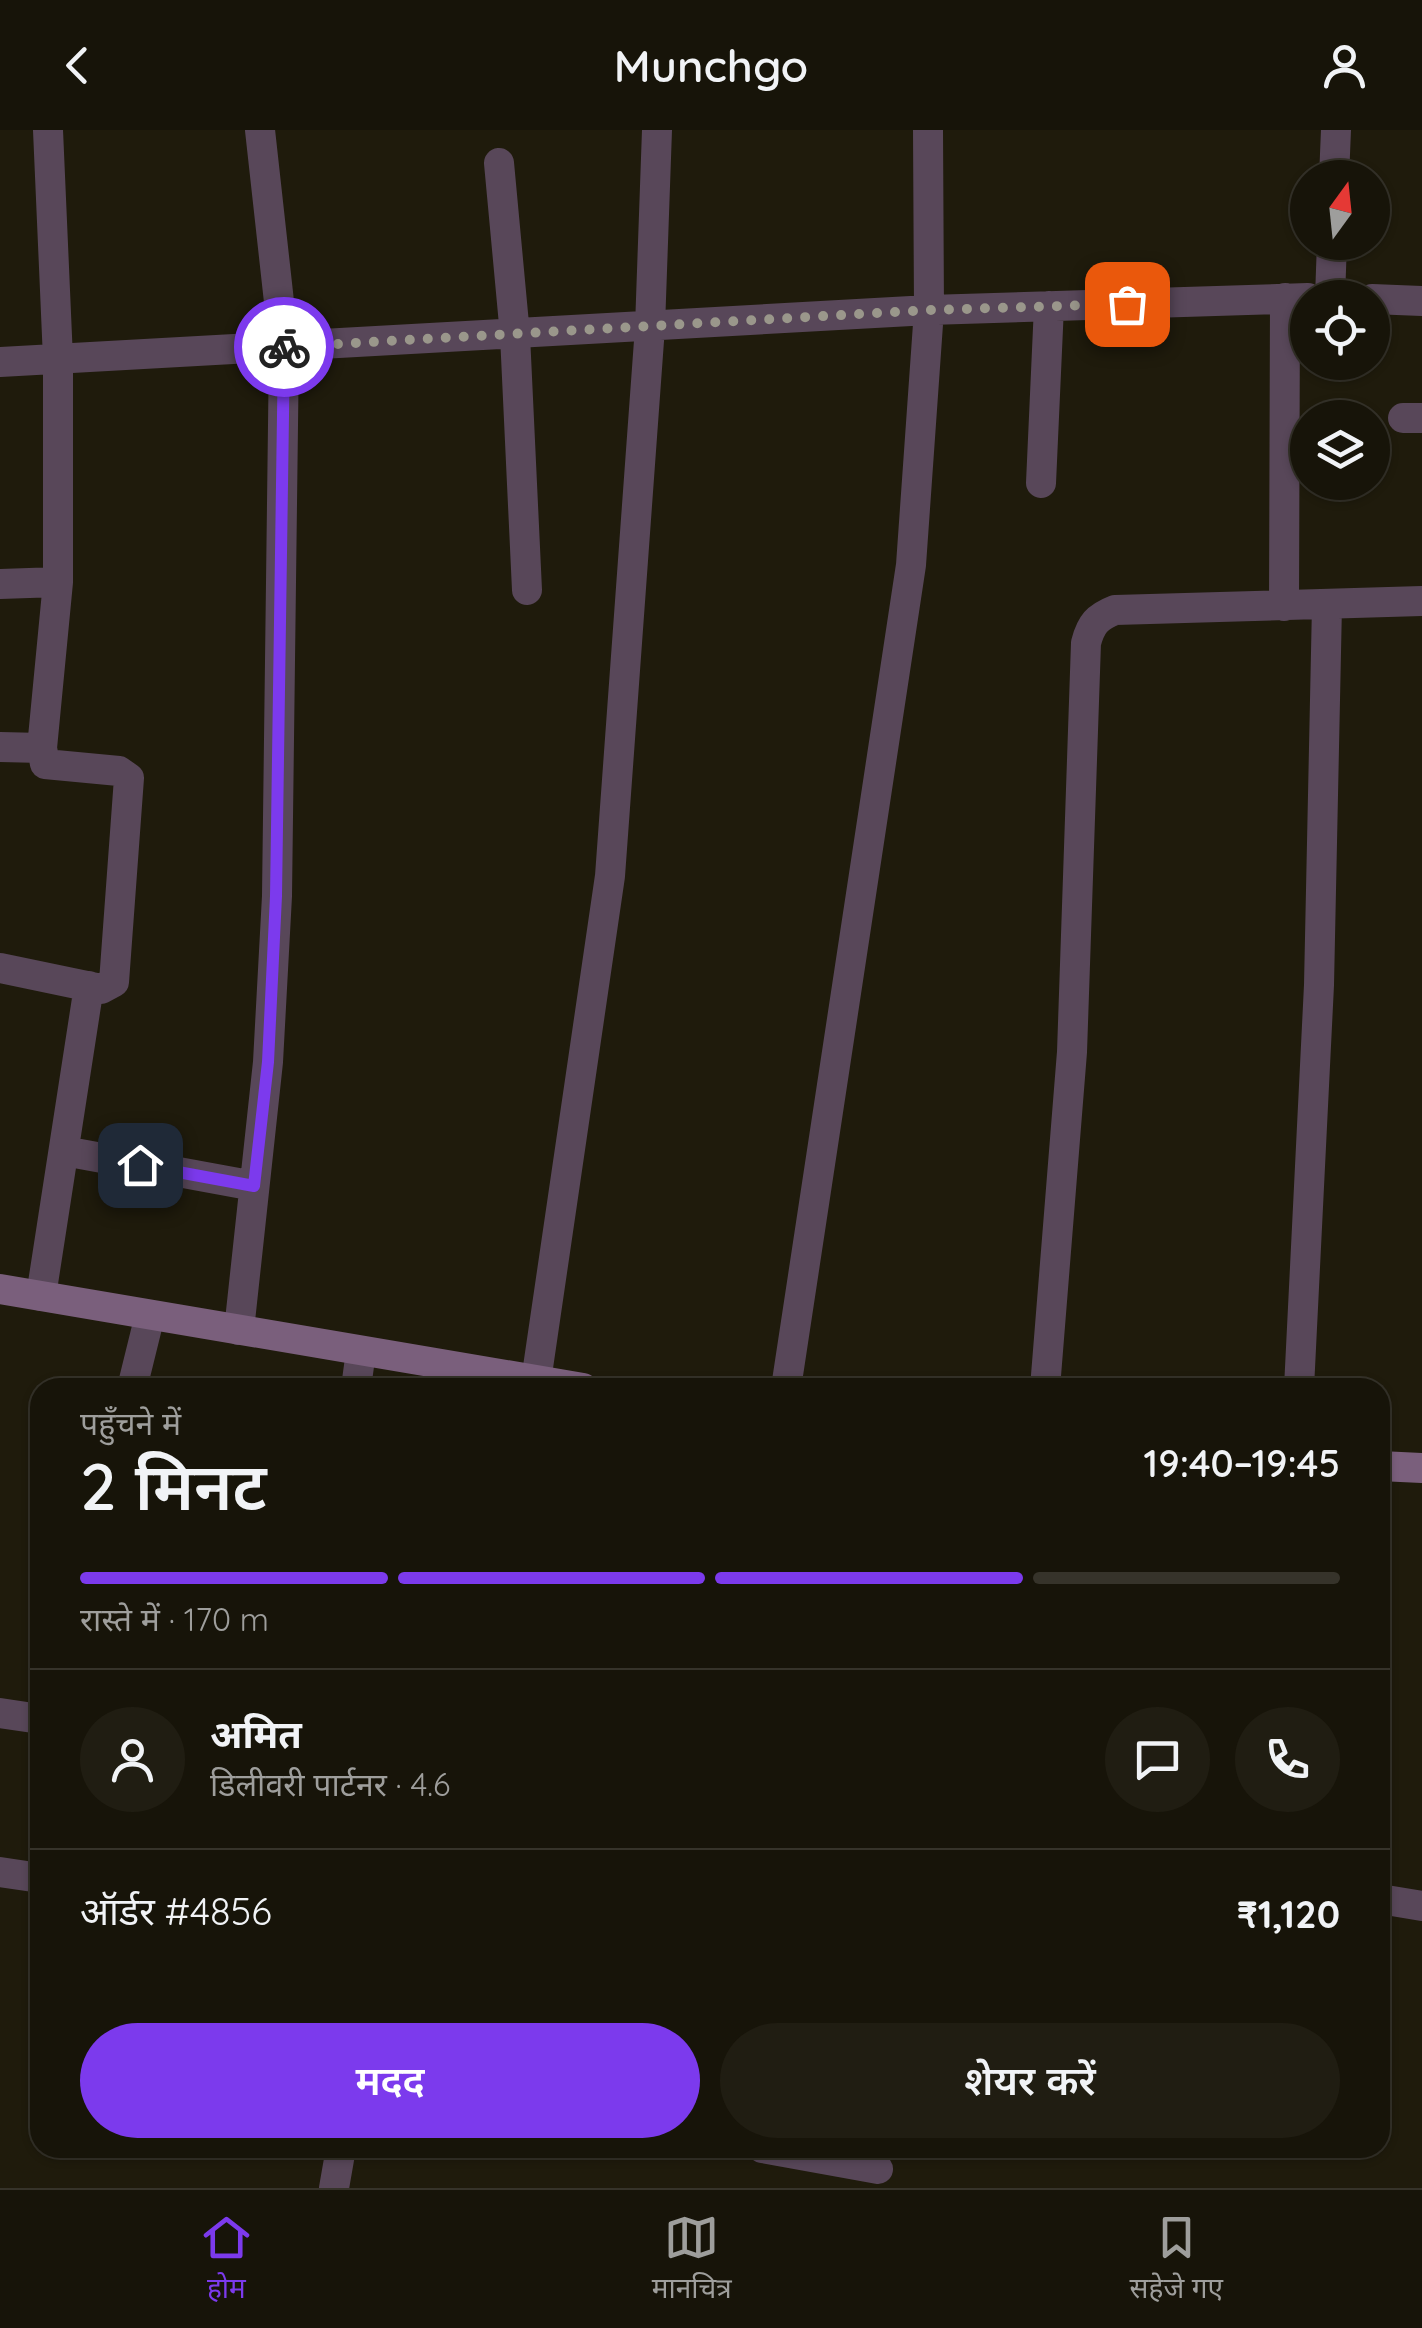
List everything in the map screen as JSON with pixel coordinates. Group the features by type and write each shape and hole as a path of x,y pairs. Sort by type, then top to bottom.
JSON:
{"street":[{"path":"0,968 107,988 115,976 129,778 119,771 45,764 42,748 58,582 58,359 48,130"},
{"path":"239,1330 268,1062 276,896 284,347 260,130"},
{"path":"536,1378 610,876 650,327 657,130"},
{"path":"788,1378 911,564 930,310 928,130"},
{"path":"1335,160 1336,130"},
{"path":"499,163 515,335 526,590"},
{"path":"0,362 930,310 1290,298"},
{"path":"1390,299 1422,300"},
{"path":"1041,483 1048,306"},
{"path":"1284,606 1293,380"},
{"path":"0,584 58,582"},
{"path":"1046,1378 1071,1070 1086,643 1090,628 1098,616 1115,610 1422,601"},
{"path":"1299,1378 1319,985 1327,605"},
{"path":"0,747 42,748"},
{"path":"42,1296 89,986"},
{"path":"64,1151 254,1186"},
{"path":"0,1289 518,1378"},
{"path":"134,1378 150,1314"},
{"path":"357,1378 361,1351"},
{"path":"1390,1466 1422,1468"},
{"path":"0,1713 30,1718"},
{"path":"0,1872 30,1876"},
{"path":"1390,1901 1422,1906"},
{"path":"334,2188 339,2158"},
{"path":"820,2158 878,2168"}],"way so far":[{"path":"284,347 930,310 1127,304"}],"route":[{"path":"140,1165 254,1186 268,1062 276,896 284,347"}]}
